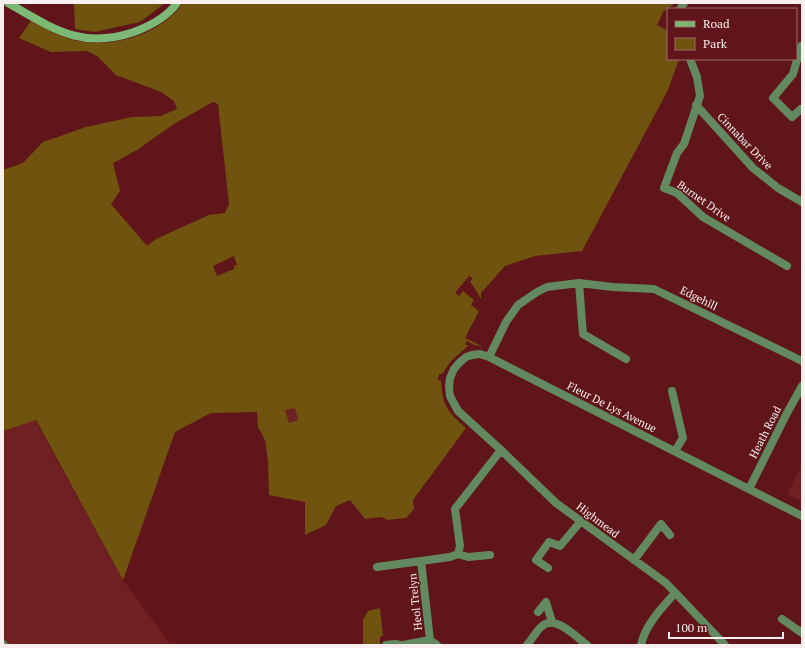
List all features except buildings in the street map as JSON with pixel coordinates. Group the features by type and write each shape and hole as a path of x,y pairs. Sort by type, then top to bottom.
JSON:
{"main road":[{"path":"8,3 43,24 61,32 76,36 106,39 123,36 146,28 161,18 177,3"}],"street":[{"path":"797,58 800,46"},
{"name":"Burnet Drive","path":"690,60 697,77 700,96 684,144 677,153 664,188 677,193 702,216 787,266"},
{"path":"796,60 793,74 773,98 792,117 801,108"},
{"name":"Cinnabar Drive","path":"696,106 753,168 778,188 802,202"},
{"path":"579,283 583,334 626,358"},
{"name":"Edgehill","path":"489,356 506,322 518,305 547,287 579,283 612,288 654,289 801,359"},
{"name":"Fleur De Lys Avenue","path":"458,411 450,396 449,387 450,378 454,369 466,357 480,354 489,356 802,516"},
{"name":"Heath Road","path":"749,489 802,386"},
{"path":"672,391 683,438 675,451"},
{"name":"Highmead","path":"458,411 556,503 666,583 725,645"},
{"path":"458,554 460,546 455,509 501,450"},
{"path":"548,568 536,560 549,542 560,546 581,521"},
{"path":"634,560 661,524 670,535"},
{"path":"377,567 450,557 458,554 468,557 490,555"},
{"name":"Heol Trelyn","path":"421,561 430,640 437,645"},
{"path":"640,645 642,637 657,614 675,593"},
{"path":"538,612 546,602 552,622"},
{"path":"782,619 802,633"},
{"path":"528,645 541,626 552,622 562,626 587,645"},
{"name":"Heol Trelyn","path":"386,645 402,645 430,640"}],"shaded area":[{"path":"295,408 298,420 288,423 285,410"},
{"path":"35,420 123,580 171,645 3,645 3,431"},
{"path":"802,465 802,502 787,494"}],"green space":[{"path":"74,3 165,3 140,22 94,32 75,29"},
{"path":"183,3 673,3 673,5 663,12 657,25 667,31 667,60 679,60 668,90 582,251 535,256 505,266 481,293 481,299 470,282 473,278 469,276 455,293 459,296 463,291 474,300 471,305 479,311 465,338 482,346 474,345 467,341 465,344 468,346 451,361 442,374 439,374 438,380 441,381 443,397 447,408 450,413 466,428 413,500 414,509 406,518 387,520 382,517 365,519 350,500 336,506 326,525 305,535 305,502 269,495 268,461 265,440 258,427 257,412 211,413 175,432 123,580 36,420 3,431 3,170 23,163 43,142 86,127 132,117 161,116 177,109 174,101 161,92 116,75 97,56 87,51 51,52 19,38 31,21 73,40 103,43 134,37 148,32 161,24","holes":["213,102 218,104 229,204 225,213 209,215 156,239 147,246 111,204 120,191 113,163 137,150 174,124","234,256 237,265 234,266 234,269 217,276 213,266","295,408 298,420 289,423 285,410"]},
{"path":"380,608 383,636 380,637 380,645 363,645 363,620 368,611"}]}
